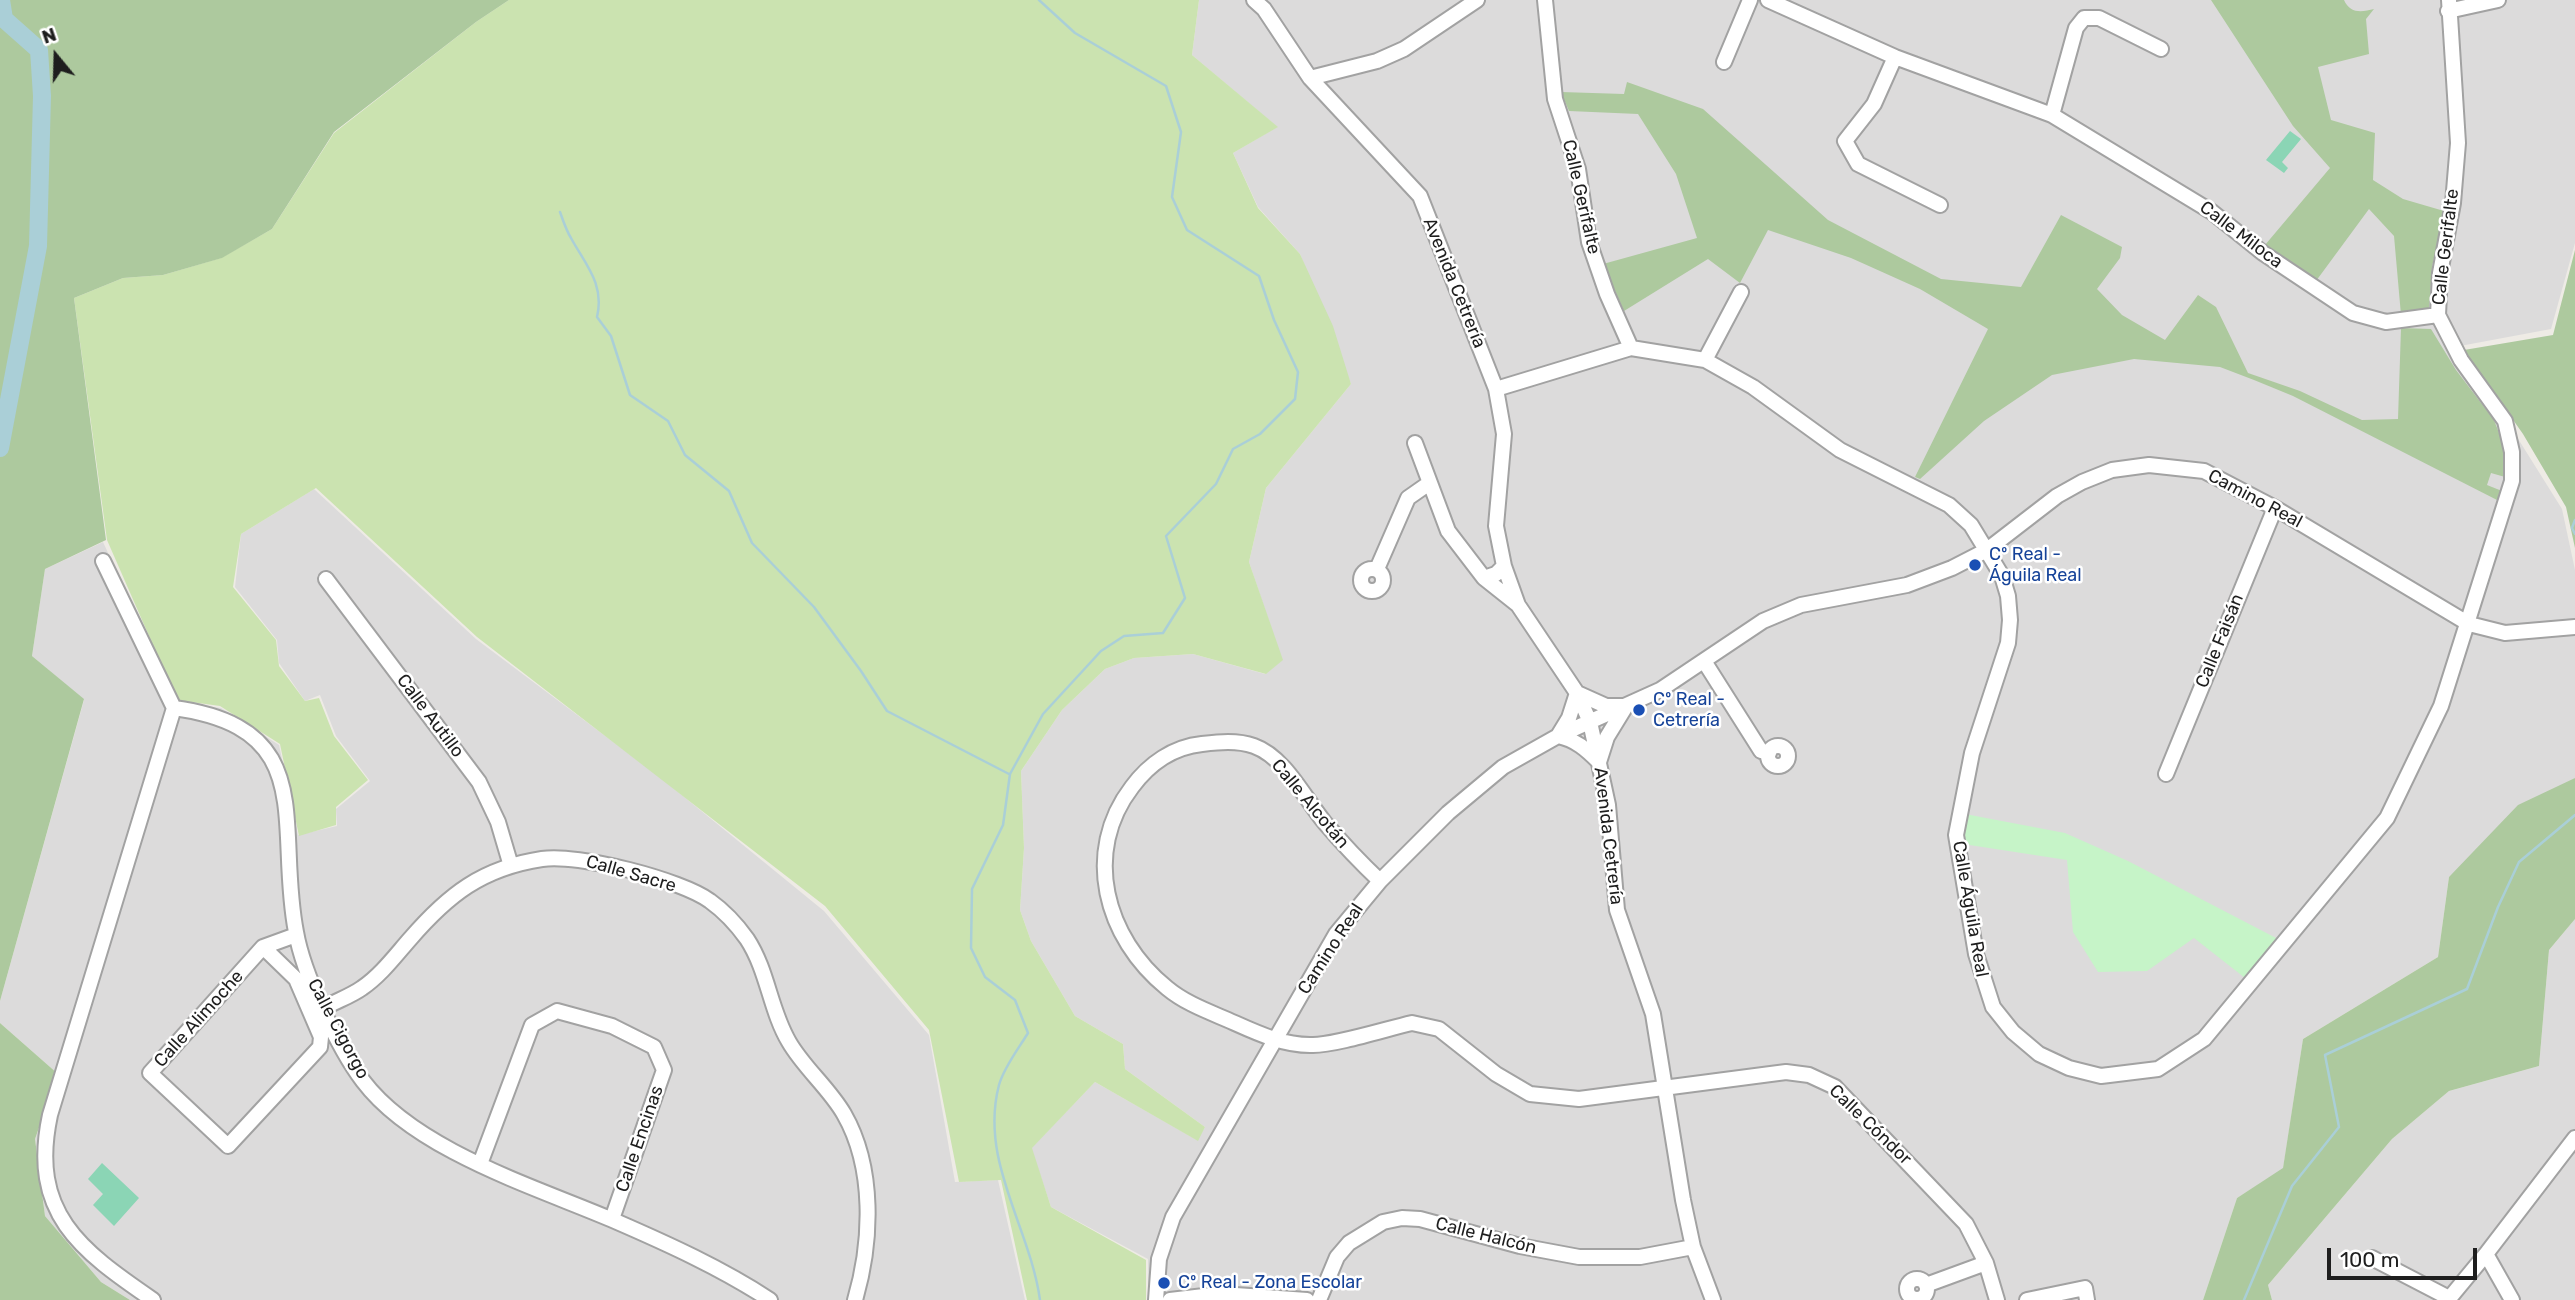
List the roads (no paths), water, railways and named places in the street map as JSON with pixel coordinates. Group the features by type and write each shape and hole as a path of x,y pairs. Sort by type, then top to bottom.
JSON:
{"street":[{"name":"Avenida Cetrería","path":"1254,0 1264,9 1310,78 1420,196 1496,389 1504,434 1496,526 1504,566 1518,605 1577,693 1590,722 1608,805 1617,910 1653,1014 1693,1247 1713,1300"},
{"path":"1310,78 1377,61 1404,49 1477,0"},
{"name":"Calle Gerifalte","path":"1545,0 1555,99 1578,169 1589,242 1607,294 1631,348"},
{"path":"1724,62 1750,0"},
{"name":"Calle Miloca","path":"1768,0 1797,5 1895,57 2052,115 2213,212 2263,253 2353,313 2386,322 2438,315"},
{"name":"Calle Gerifalte","path":"2469,624 2512,481 2512,452 2505,421 2460,360 2438,315 2440,273 2453,203 2458,143 2456,81 2448,5 2498,0"},
{"path":"2052,115 2076,28 2084,18 2099,18 2161,50"},
{"path":"1895,57 1874,104 1845,141 1858,164 1940,205"},
{"path":"1705,360 1741,292"},
{"name":"Calle Águila Real","path":"1496,389 1631,348 1705,360 1753,387 1840,450 1949,505 1971,525 2005,586 2010,620 2008,643 1972,753 1956,835 1976,954 1993,1007 2013,1032 2039,1054 2069,1068 2101,1076 2158,1069 2204,1039 2387,818 2441,706 2469,624"},
{"path":"1415,443 1428,484 1448,531 1484,578 1518,605"},
{"name":"Camino Real","path":"1156,1300 1159,1259 1173,1217 1336,934 1380,881 1480,784 1558,736 1660,690 1763,621 1801,605 1908,585 1987,550 2057,496 2112,470 2149,465 2204,471 2275,508 2469,624 2505,634 2575,627"},
{"path":"1377,569 1408,498 1428,484"},
{"name":"Calle Faisán","path":"2165,774 2275,508"},
{"path":"103,561 174,708 45,1138 50,1194 76,1241 99,1263 152,1300"},
{"path":"1484,578 1496,574 1504,566"},
{"name":"Calle Autillo","path":"326,579 479,782 498,822 511,866"},
{"path":"1704,661 1761,751 1769,753"},
{"path":"1577,693 1606,706 1626,706 1607,737 1599,762 1584,746 1558,736 1569,718 1577,693"},
{"name":"Calle Cigorgo","path":"174,708 214,714 235,724 253,737 274,764 284,794 296,935 324,1008 363,1082 407,1124 480,1164 612,1219 732,1275 770,1300"},
{"name":"Calle Alcotán","path":"1380,881 1326,825 1277,760 1256,746 1226,741 1194,745 1168,753 1139,777 1119,803 1108,833 1102,863 1111,909 1122,933 1148,970 1168,989 1195,1006 1274,1040 1314,1046 1412,1023 1439,1029 1496,1074 1530,1094 1579,1099 1666,1088"},
{"name":"Calle Sacre","path":"324,1008 362,989 385,969 436,908 457,890 511,866 544,858 576,858 672,883 709,900 747,940 762,966 789,1042 844,1113 857,1144 867,1213 863,1271 855,1300"},
{"name":"Calle Alimoche","path":"264,947 296,979 321,1037 320,1047 228,1146 150,1073 264,947 296,935"},
{"name":"Calle Encinas","path":"480,1164 532,1025 557,1010 612,1026 654,1047 664,1070 612,1219"},
{"name":"Calle Cóndor","path":"1666,1088 1786,1072 1809,1075 1835,1087 1959,1215 1986,1263 1997,1300"},
{"path":"2372,1258 2448,1299 2575,1138"},
{"name":"Calle Halcón","path":"1319,1300 1337,1257 1349,1243 1383,1222 1402,1218 1420,1219 1520,1246 1579,1257 1640,1257 1693,1247"},
{"path":"2486,1254 2512,1300"},
{"path":"1926,1285 1986,1263"},
{"path":"2026,1300 2085,1289 2087,1300"},
{"path":"1170,1300 1221,1294 1307,1300"}],"waterway":[{"path":"0,448 38,246 42,96 39,50 4,19 1,0"},
{"path":"1039,0 1075,33 1166,86 1181,132 1172,197 1187,230 1259,276 1274,320 1298,372 1295,399 1260,434 1233,449 1216,484 1166,536 1185,598 1163,633 1124,636 1101,651 1043,714 1010,774 1003,825 972,889 971,948 985,977 1015,1000 1028,1033 1001,1078 995,1113 996,1140 1008,1194 1027,1246 1040,1300"},
{"path":"560,212 596,284 599,305 597,317 611,336 630,395 668,421 685,455 729,491 752,543 814,607 887,711 1009,774"},
{"path":"2575,520 2572,528 2575,534"},
{"path":"2244,1300 2292,1186 2339,1127 2325,1055 2467,989 2498,907 2519,862 2575,815"}],"place":[{"name":"Cº Real - Águila Real","path":"1975,565"},
{"name":"Cº Real - Cetrería","path":"1639,710"},
{"name":"Cº Real - Zona Escolar","path":"1164,1283"}]}
